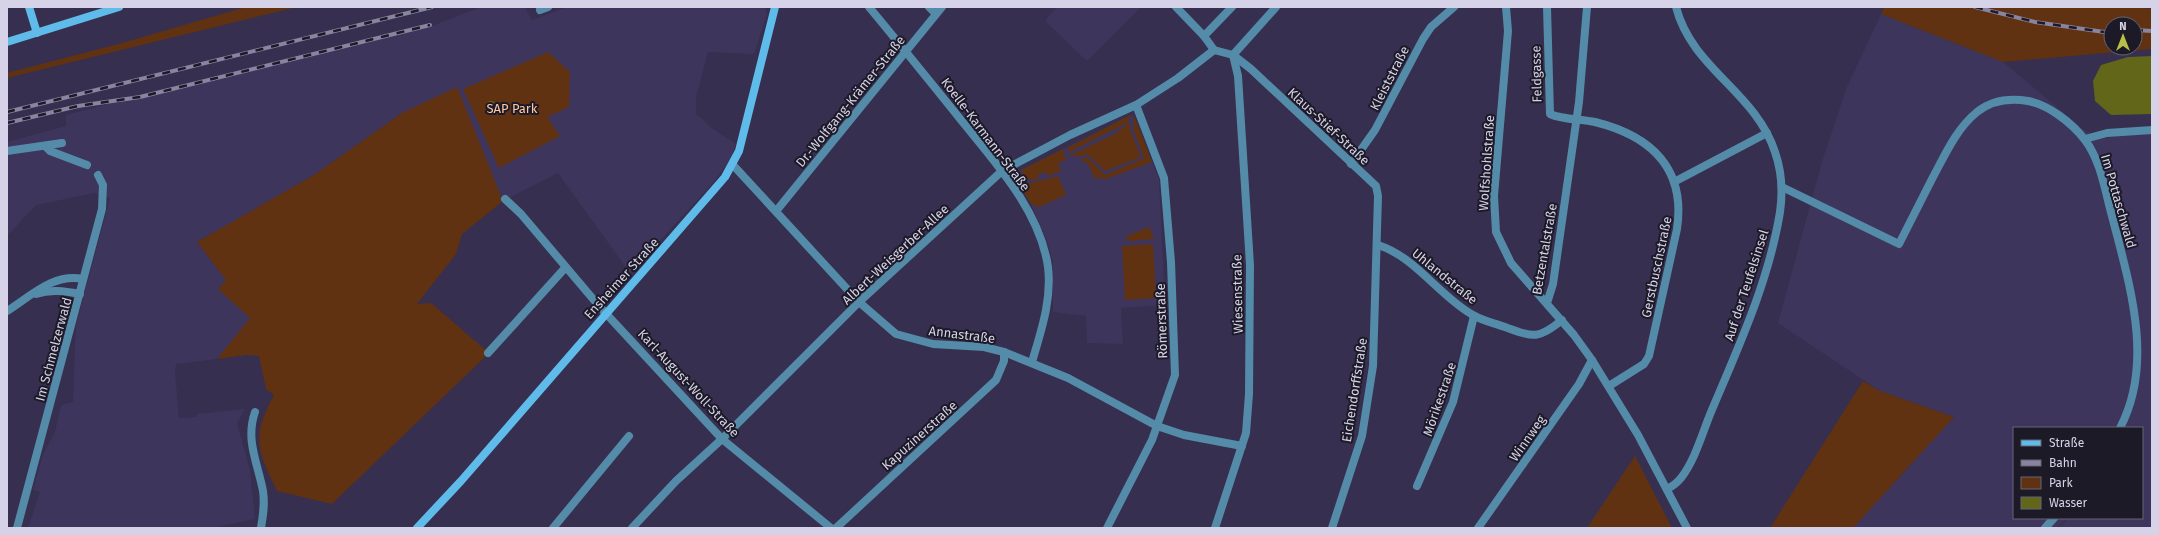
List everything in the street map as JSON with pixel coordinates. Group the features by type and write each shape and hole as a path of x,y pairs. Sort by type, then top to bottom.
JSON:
{"main road":[{"path":"29,7 37,33"},
{"path":"7,42 119,7"},
{"name":"Ensheimer Straße","path":"417,528 461,481 606,312 712,193 733,165 739,151 775,7"}],"street":[{"path":"540,10 548,7"},
{"name":"Koelle-Karmann-Straße","path":"869,7 1002,171 1030,214 1044,249 1048,268 1046,312 1032,362"},
{"path":"930,7 936,14"},
{"name":"Dr.-Wolfgang-Krämer-Straße","path":"776,210 942,7"},
{"path":"1176,7 1204,36 1214,50 1233,55 1276,7"},
{"path":"1204,36 1232,7"},
{"name":"Kleiststraße","path":"1351,164 1375,130 1423,39 1431,27 1454,7"},
{"name":"Wolfshohlstraße","path":"1506,7 1508,31 1494,196 1495,226 1511,263 1547,303"},
{"name":"Feldgasse","path":"1547,7 1549,112 1552,115 1576,119"},
{"name":"Betzentalstraße","path":"1587,7 1576,119 1553,284 1547,303 1562,320 1592,360 1609,386 1667,489 1686,528"},
{"name":"Auf der Teufelsinsel","path":"1667,489 1677,483 1689,466 1739,346 1769,258 1780,211 1782,187 1779,164 1767,133 1757,116 1740,94 1697,50 1686,35 1676,7"},
{"name":"Albert-Weisgerber-Allee","path":"632,528 676,481 722,439 859,302 1002,171 1070,135 1136,105 1178,78 1214,50"},
{"name":"Klaus-Stief-Straße","path":"1233,55 1251,69 1376,186 1378,196 1378,227"},
{"name":"Wiesenstraße","path":"1215,528 1246,433 1249,394 1250,265 1238,76 1233,55"},
{"name":"Im Pottaschwald","path":"1782,187 1899,244 1952,140 1983,108 2002,100 2016,99 2036,103 2045,107 2074,128 2085,140 2100,169 2136,318 2137,358 2133,397 2120,427"},
{"name":"Römerstraße","path":"1107,528 1152,440 1174,375 1169,216 1164,178 1136,105"},
{"name":"Gerstbuschstraße","path":"1576,119 1619,129 1637,137 1657,153 1665,163 1674,182 1679,204 1679,216 1649,356 1644,364 1609,386"},
{"path":"2085,140 2107,132 2152,130"},
{"path":"1674,182 1767,133"},
{"path":"7,151 62,143"},
{"path":"45,146 50,151 87,166"},
{"name":"Annastraße","path":"733,165 859,302 896,334 933,344 984,347 1004,352 1032,362 1100,394 1157,426 1184,435 1242,446"},
{"name":"Im Schmelzerwald","path":"17,528 102,209 103,185 98,175"},
{"name":"Karl-August-Woll-Straße","path":"505,199 528,223 565,268 722,439 831,528"},
{"name":"Eichendorffstraße","path":"1332,528 1362,436 1373,366 1378,227"},
{"name":"Uhlandstraße","path":"1378,245 1406,260 1474,316 1535,336 1549,332 1562,320"},
{"path":"488,353 565,268"},
{"path":"7,311 44,286 64,278 73,277 83,279"},
{"path":"31,296 46,291 62,290 80,294"},
{"name":"Mörikestraße","path":"1417,486 1453,402 1474,316"},
{"name":"Kapuzinerstraße","path":"836,528 996,380 1004,361 1004,352"},
{"name":"Winnweg","path":"1478,528 1579,384 1592,360"},
{"path":"255,412 250,434 254,459 263,490 264,502 261,528"},
{"path":"552,528 629,436"},
{"path":"2045,528 2053,519"}],"shaded area":[{"path":"481,7 525,7 532,20 567,7 765,7 767,14 754,54 708,52 696,97 696,114 713,129 736,144 730,160 712,184 630,273 558,173 503,201 402,113 314,175 197,242 226,280 218,289 251,318 217,359 176,364 175,372 179,418 196,417 197,414 245,409 237,423 250,470 255,519 211,528 28,528 40,492 33,490 43,454 55,432 61,405 73,402 76,325 110,198 95,193 36,205 7,236 7,142 66,126 66,115 275,61 432,26"},
{"path":"1057,7 1141,7 1087,61 1045,21"},
{"path":"1881,14 2003,62 2084,130 2105,138 2152,131 2152,528 2059,528 2067,519 2143,519 2143,427 2013,427 2013,519 2066,519 2057,528 1853,528 1954,417 1880,391 1778,323 1821,165 1846,89"},
{"path":"1133,114 1159,179 1165,305 1121,308 1123,344 1087,343 1086,316 1053,312 1053,263 1047,241 1031,204 1020,186 1022,185 1014,175 1021,170"}],"green space":[{"path":"246,7 297,7 7,78 7,73 122,43"},
{"path":"1884,7 2130,7 2152,9 2152,49 2143,50 2143,16 2103,16 2103,53 2003,62 1881,14"},
{"name":"SAP Park","path":"548,52 570,72 569,107 547,117 560,136 499,168 463,89"},
{"path":"457,87 503,201 462,234 456,254 417,304 431,303 489,353 332,504 277,491 261,454 259,443 262,422 274,395 266,389 259,356 246,355 217,359 250,318 218,289 226,280 197,242 314,175 402,113"},
{"path":"1132,114 1127,123 1069,152 1067,148"},
{"path":"1134,115 1152,162 1103,180 1102,177 1095,179 1087,162 1083,163 1082,158 1087,157 1105,175 1144,158 1133,129"},
{"path":"1130,122 1130,130 1141,157 1105,171 1087,154 1078,157 1077,155 1071,157 1070,155 1113,135"},
{"path":"1063,149 1066,160 1058,163 1061,171 1048,176 1046,172 1038,175 1039,179 1027,180 1021,170"},
{"path":"1017,172 1026,184 1058,176 1066,195 1039,207 1031,204 1020,186 1022,185 1018,179 1016,180 1014,177"},
{"path":"1149,227 1154,239 1130,241 1125,237"},
{"path":"1153,244 1156,298 1125,300 1122,246"},
{"path":"1863,381 1880,391 1954,417 1853,528 1770,528"},
{"path":"1635,456 1672,528 1587,528"}],"water":[{"path":"2152,56 2152,114 2111,115 2095,101 2093,81 2101,65 2128,57"},
{"path":"489,101 493,101 495,102 495,110 489,111 486,108 486,104"}],"railway":[{"path":"7,112 432,7"},
{"path":"1975,7 2035,22 2103,32"},
{"path":"7,123 78,106 140,97 430,25"},
{"path":"2143,30 2152,31"}]}
